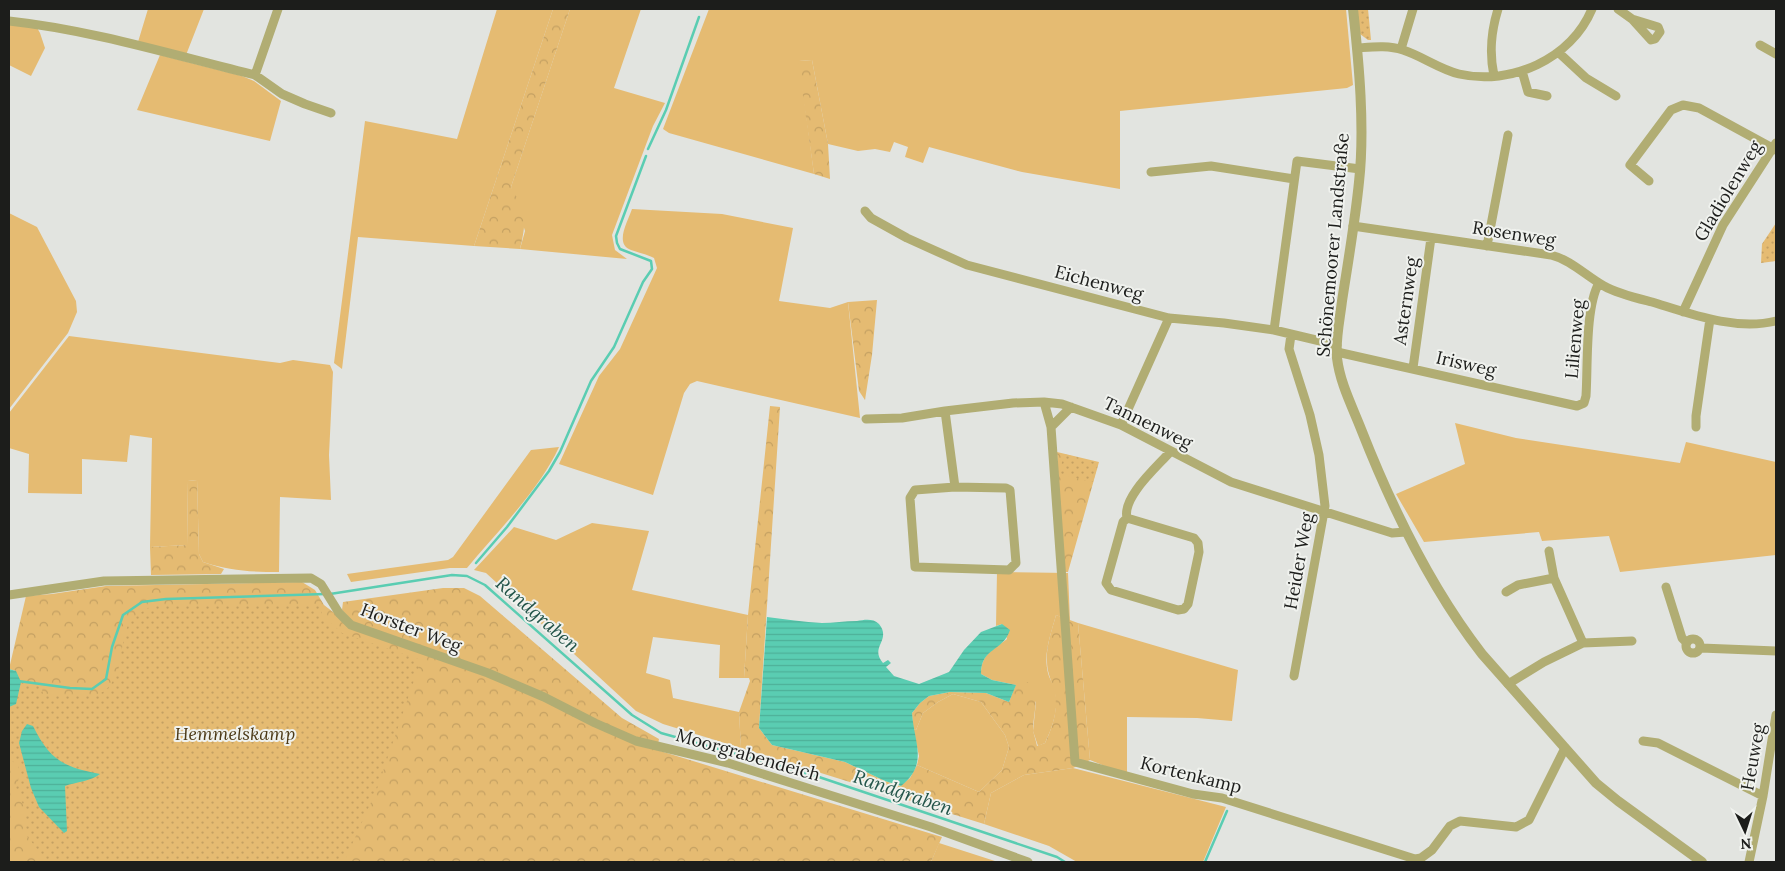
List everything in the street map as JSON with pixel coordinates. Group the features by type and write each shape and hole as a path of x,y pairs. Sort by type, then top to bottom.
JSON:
{"street":[{"path":"255,76 278,9"},
{"name":"Schönemoorer Landstraße","path":"1353,9 1357,48 1360,169 1337,348 1342,383 1373,460 1406,532 1467,634 1508,684 1596,783 1647,823 1702,862"},
{"path":"1401,49 1414,9"},
{"path":"1494,76 1490,47 1491,34 1498,9"},
{"path":"1357,48 1390,47 1401,49 1457,74 1482,77 1494,76 1522,71 1540,64 1558,52 1584,24 1592,9"},
{"path":"1618,9 1632,19"},
{"path":"9,21 68,29 255,76 282,94 331,113"},
{"path":"1760,45 1776,54"},
{"path":"1558,52 1586,78 1616,96"},
{"path":"1522,71 1528,92 1547,96"},
{"path":"1650,180 1630,165 1671,110 1683,105 1699,108 1775,147"},
{"path":"1487,246 1508,135"},
{"name":"Gladiolenweg","path":"1683,312 1723,225 1775,147"},
{"path":"1274,330 1297,161 1360,169"},
{"path":"1150,172 1211,166 1294,179"},
{"name":"Eichenweg","path":"866,211 871,218 899,234 967,265 1169,318 1274,330 1337,348"},
{"name":"Rosenweg","path":"1353,226 1560,257 1600,283 1631,296 1683,312 1710,319 1754,324 1776,321"},
{"name":"Asternweg","path":"1413,368 1431,238"},
{"name":"Lilienweg","path":"1586,399 1594,294 1600,283"},
{"path":"1120,425 1169,318"},
{"path":"1696,427 1710,319"},
{"name":"Heider Weg","path":"1291,335 1290,349 1310,415 1319,455 1325,512 1294,676"},
{"name":"Irisweg","path":"1337,348 1413,368 1572,405 1581,405 1586,399"},
{"name":"Tannenweg","path":"866,420 902,418 945,411 1044,402 1062,404 1120,425 1231,482 1392,533 1406,532"},
{"name":"Kortenkamp","path":"1044,402 1051,427 1075,762 1194,794 1222,798 1415,859 1432,850 1450,826 1460,821 1516,827 1529,820 1565,748"},
{"path":"1051,427 1071,407"},
{"path":"945,411 955,486"},
{"path":"1127,518 1194,538 1198,543 1199,552 1192,587 1188,604 1184,609 1178,610 1111,590 1106,585 1123,522 1127,518 1126,508 1131,496 1170,452"},
{"path":"955,486 1006,488 1010,490 1016,562 1009,570 915,567 910,498 915,490 955,486"},
{"path":"1549,550 1554,578 1583,643"},
{"name":"Horster Weg","path":"9,595 104,581 311,578 321,584 351,625 488,673 544,697 628,738 657,747"},
{"path":"1506,592 1518,585 1554,578"},
{"path":"1666,587 1682,638 1687,643 1687,650 1692,654 1698,652 1700,648 1776,651"},
{"path":"1508,684 1544,662 1583,643 1632,641"},
{"name":"Heuweg","path":"1749,862 1763,796 1776,715"},
{"path":"1643,741 1658,743 1763,796"},
{"name":"Moorgrabendeich","path":"657,747 728,763 931,827 1028,862"}],"green space":[{"path":"148,9 204,9 186,55 138,42"},
{"path":"497,9 553,9 474,246 358,237 342,369 334,363 365,121 457,139"},
{"path":"553,9 570,9 511,187 520,203 524,217 524,231 520,249 474,246"},
{"path":"570,9 641,9 614,88 665,103 653,126 612,235 615,250 627,259 520,249 525,231 511,187"},
{"path":"709,9 1346,9 1353,85 1347,88 1120,111 1120,189 1022,172 929,147 923,163 905,157 908,147 894,142 890,152 875,149 858,151 828,144 812,60 799,61 814,174 669,133 663,129"},
{"path":"1357,9 1368,9 1371,40 1360,34"},
{"path":"9,23 36,26 40,33 45,48 31,76 9,65"},
{"path":"160,55 242,76 254,81 281,101 270,141 137,110"},
{"path":"812,60 828,144 830,179 814,174 798,61"},
{"path":"632,209 722,214 793,228 779,301 830,308 848,302 860,418 697,381 690,384 684,393 653,495 559,464 599,376 620,349 657,268 654,258 631,250 623,243 625,226"},
{"path":"9,213 37,227 76,301 77,312 68,333 9,409"},
{"path":"1776,223 1776,261 1761,263 1762,244"},
{"path":"877,300 872,355 865,400 859,391 848,302"},
{"path":"69,336 280,363 293,360 330,365 333,372 329,455 331,500 280,497 279,572 241,570 203,562 199,554 197,480 188,481 187,545 150,547 152,438 130,435 127,462 82,459 82,494 28,493 29,454 9,448 9,413"},
{"path":"770,406 780,407 759,728 772,745 845,762 900,786 910,778 917,765 979,792 1002,770 1009,747 1005,735 981,702 953,694 923,713 916,730 913,729 912,713 929,696 950,692 986,693 1009,702 1018,679 1032,686 1035,692 1033,730 1037,746 1045,743 1051,730 1056,708 1055,694 1047,665 1047,649 1056,615 1078,623 1090,760 1073,768 1024,775 991,793 984,824 741,748 739,712 750,681 749,678 744,678 748,615"},
{"path":"1455,423 1516,438 1680,463 1686,442 1776,462 1776,555 1620,572 1609,536 1542,541 1539,532 1424,542 1396,494 1465,464"},
{"path":"559,447 541,479 467,568 450,568 351,582 347,574 448,560 453,557 531,450"},
{"path":"1057,452 1099,462 1068,572 1063,572"},
{"path":"1064,454 1098,463 1093,482 1059,474"},
{"path":"197,480 199,554 203,562 224,569 221,574 151,575 150,547 187,545 188,481"},
{"path":"592,523 649,531 632,590 748,615 744,678 719,678 720,645 653,637 646,673 670,680 673,698 739,712 741,748 663,724 636,711 486,573 474,570 514,527 556,540"},
{"path":"997,572 1068,573 1070,621 1056,615 1046,658 1048,673 1056,694 1055,716 1045,743 1038,746 1033,731 1036,702 1016,685 992,680 981,674 986,657 1007,639 1002,624 996,626"},
{"path":"302,582 315,590 324,605 337,615 487,676 657,750 942,837 931,862 9,862 9,707 16,671 9,669 26,596 106,586"},
{"path":"443,588 464,588 480,596 622,718 659,739 658,744 637,738 353,622 342,610 343,602"},
{"name":"Hemmelskamp","path":"321,604 322,615 342,633 421,660 377,789 344,862 47,862 27,836 24,807 16,788 20,774 18,765 9,759 9,680 41,684 43,694 87,696 103,692 115,676 130,621 152,606"},
{"path":"1078,623 1238,670 1232,721 1197,718 1127,717 1127,775 1090,760"},
{"path":"953,694 981,702 1005,735 1009,747 1002,770 979,792 917,765 919,756 913,729 916,730 923,713"},
{"path":"1073,768 1226,807 1203,862 1077,862 1049,846 984,824 991,793 1024,775"},
{"path":"939,843 998,862 931,862"}],"shaded area":[{"path":"767,617 822,623 874,621 879,624 882,630 883,635 878,652 883,663 888,660 891,663 886,667 894,676 919,684 949,672 964,650 981,632 1002,624 1010,630 1003,642 988,654 982,665 981,674 992,680 1016,685 1009,702 986,693 950,692 929,696 920,703 912,713 918,752 915,770 910,778 901,786 885,781 845,762 772,745 759,728"},
{"path":"9,669 16,671 21,682 16,704 9,707"},
{"path":"27,724 33,726 45,747 59,760 67,765 100,774 88,780 65,786 67,831 64,833 39,807 31,788 19,743 22,731"}],"waterway":[{"path":"648,149 666,110 699,17"},
{"path":"476,563 507,527 549,471 560,452 591,381 614,347 643,282 652,269 651,261 620,249 616,236 646,156"},
{"name":"Randgraben","path":"330,594 452,575 467,576 485,585 632,715 661,733 819,777 1057,857 1065,862"},
{"name":"Randgraben","path":"18,681 92,689 106,679 112,647 123,615 142,602 166,599 325,594"},
{"path":"1205,862 1227,811"}]}
